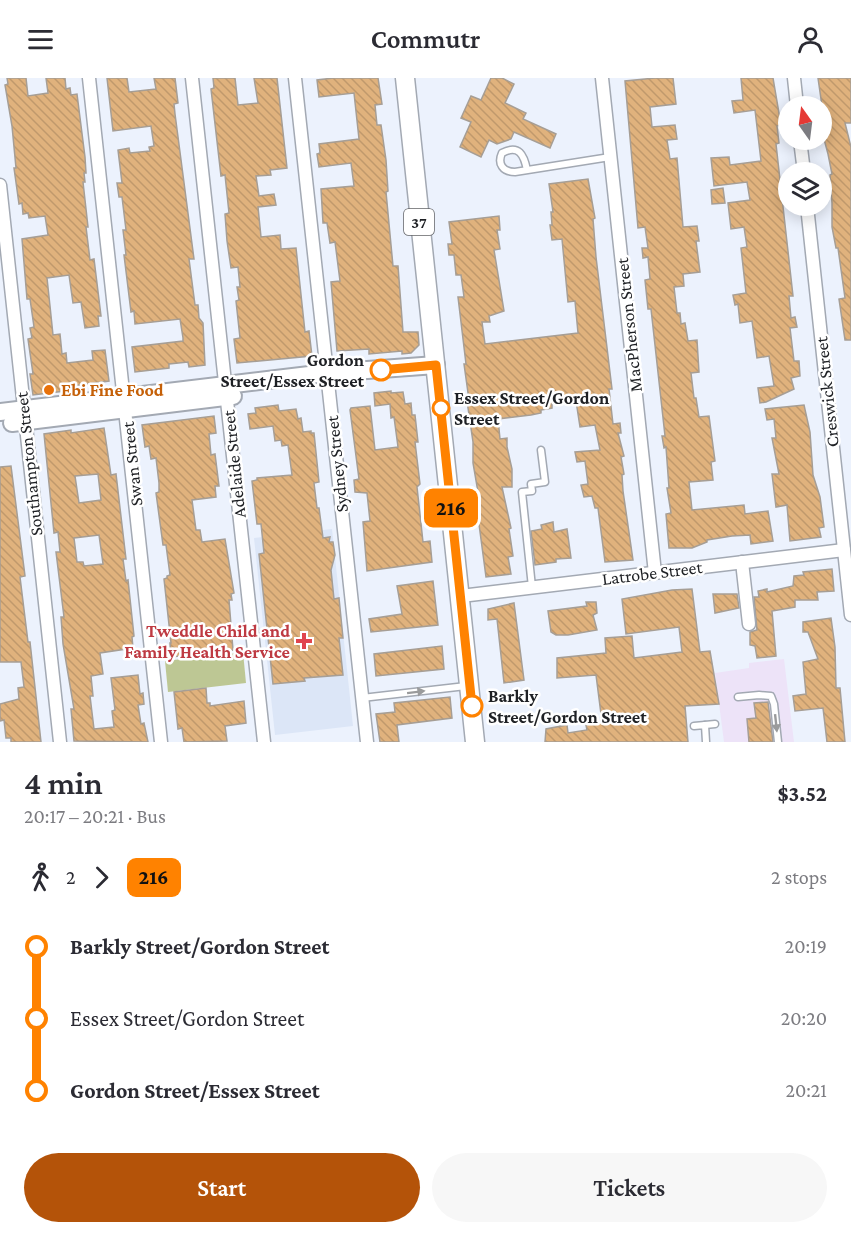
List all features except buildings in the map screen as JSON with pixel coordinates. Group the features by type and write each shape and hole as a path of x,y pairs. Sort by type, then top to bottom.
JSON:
{"main road":[{"name":"37","path":"405,78 475,742"}],"street":[{"name":"Swan Street","path":"89,78 162,742"},
{"name":"Adelaide Street","path":"192,78 264,742"},
{"name":"Sydney Street","path":"295,78 367,742"},
{"name":"MacPherson Street","path":"602,78 655,573"},
{"path":"794,78 796,96"},
{"name":"Southampton Street","path":"0,185 60,742"},
{"name":"Creswick Street","path":"808,216 851,615"},
{"path":"0,424 24,415 436,365"},
{"path":"0,412 24,415"},
{"name":"Latrobe Street","path":"461,596 844,550"},
{"path":"742,562 748,624"}],"lane":[{"path":"527,170 525,157 519,150 510,149 502,153 500,162 504,170 515,172 611,157"},
{"path":"532,587 522,492 532,491 531,484 545,482 541,450"},
{"path":"362,699 470,686"},
{"path":"738,697 771,696 778,742"},
{"path":"694,726 715,724"},
{"path":"705,725 706,742"}],"shaded area":[{"name":"Tweddle Child and Family Health Service","path":"332,529 353,726 275,735 254,538"},
{"path":"784,659 794,742 724,742 715,673 749,668 749,663"}],"green space":[{"path":"243,652 246,683 168,692 165,661"}],"bus line":[{"name":"216","path":"381,370 436,365 472,706"}],"place":[{"name":"Gordon Street/Essex Street","path":"381,370"},
{"name":"Ebi Fine Food","path":"49,390"},
{"name":"Essex Street/Gordon Street","path":"441,408"},
{"name":"Tweddle Child and Family Health Service","path":"304,641"},
{"name":"Barkly Street/Gordon Street","path":"472,706"}]}
